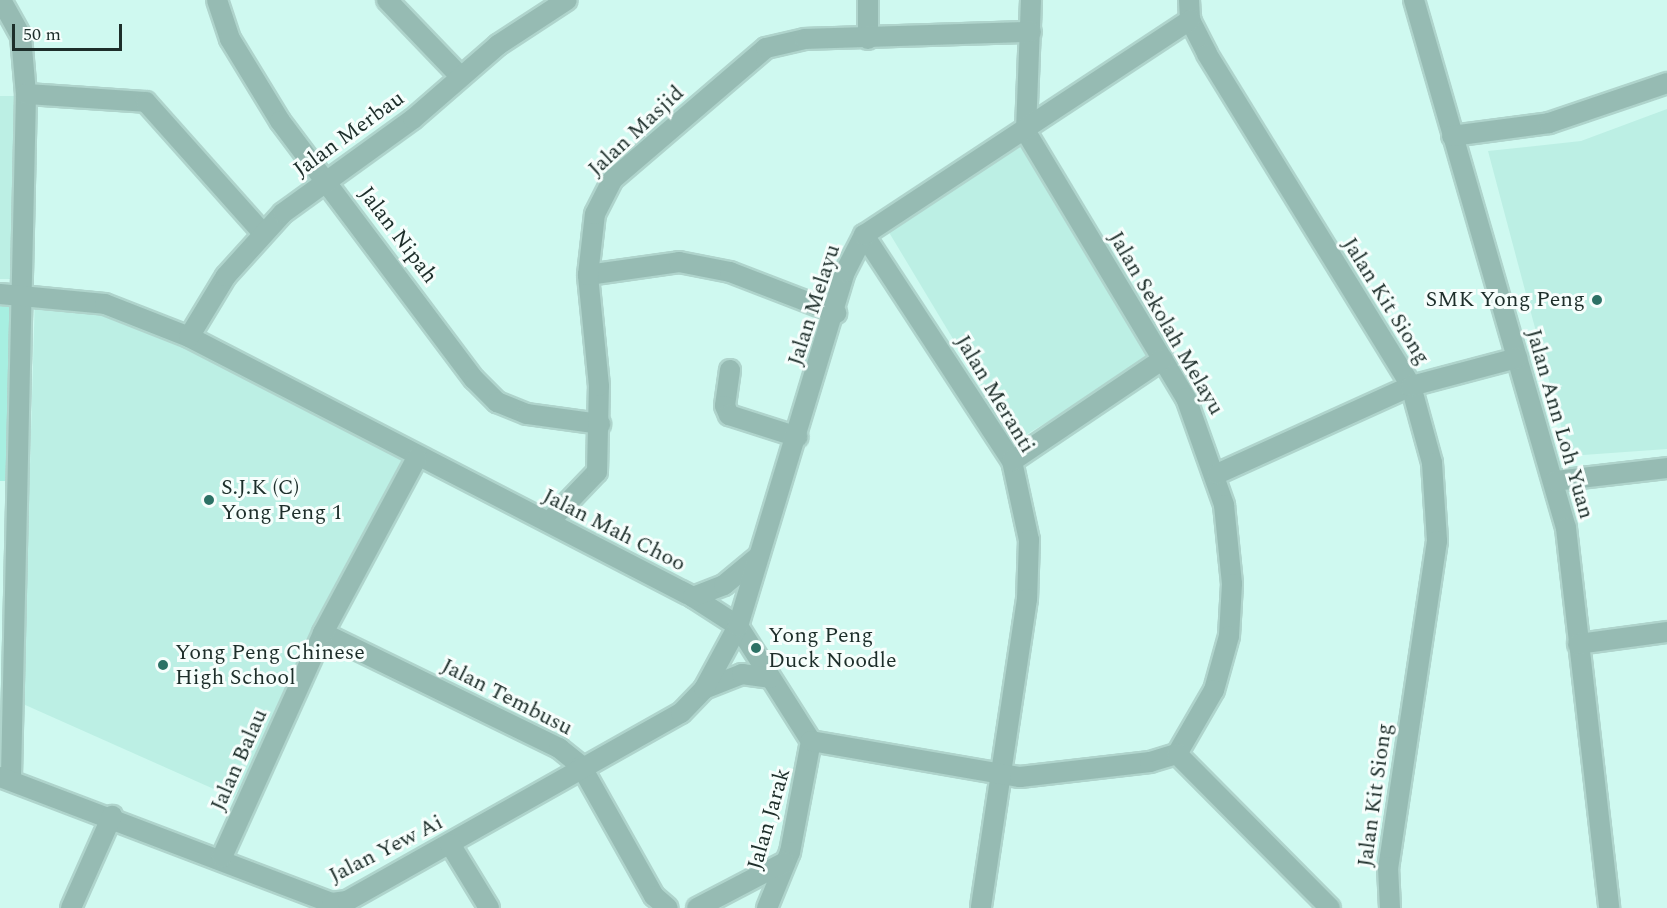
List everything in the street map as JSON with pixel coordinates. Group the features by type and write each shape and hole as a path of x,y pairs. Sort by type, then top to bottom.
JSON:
{"street":[{"path":"1,0 21,36 26,94 23,294 7,498 6,777"},
{"name":"Jalan Nipah","path":"217,0 230,39 259,88 325,179 497,402 527,414 600,424"},
{"path":"387,0 459,75"},
{"name":"Jalan Merbau","path":"189,337 226,276 262,232 325,179 413,119 459,75 567,0"},
{"path":"868,0 868,39"},
{"path":"1026,132 1031,0"},
{"name":"Jalan Kit Siong","path":"1189,0 1190,20 1411,386 1432,463 1437,541 1388,867 1390,908"},
{"name":"Jalan Ann Loh Yuan","path":"1414,0 1517,358 1556,481 1568,538 1609,908"},
{"name":"Jalan Melayu","path":"738,626 836,314 846,272 864,235 1026,132 1190,20"},
{"name":"Jalan Masjid","path":"549,522 591,484 600,424 588,275 595,214 612,180 752,59 783,42 1031,32"},
{"path":"1452,136 1549,123 1667,83"},
{"path":"26,94 146,102 262,232"},
{"name":"Jalan Sekolah Melayu","path":"1026,132 1186,398 1217,474 1230,539 1229,636 1214,690 1178,754"},
{"name":"Jalan Meranti","path":"864,235 1012,461 1029,540 1029,569 981,908"},
{"path":"588,275 679,262 730,272 836,314"},
{"name":"Jalan Mah Choo","path":"0,294 23,294 105,304 189,337 417,458 549,522 693,597 738,626 812,741"},
{"path":"1217,474 1411,386 1517,358"},
{"path":"1012,461 1163,359"},
{"path":"730,370 725,406 729,416 798,437"},
{"name":"Jalan Balau","path":"222,857 322,633 417,458"},
{"path":"1556,481 1667,468"},
{"path":"693,597 724,585 761,555"},
{"name":"Jalan Yew Ai","path":"6,777 222,857 332,903 347,901 450,844 581,766 681,713 704,689 738,626"},
{"path":"1578,644 1667,632"},
{"name":"Jalan Tembusu","path":"322,633 532,732 581,766 654,896 668,908"},
{"path":"704,689 742,674 770,678"},
{"path":"812,741 1001,776 1150,762 1178,754 1330,908"},
{"name":"Jalan Jarak","path":"767,908 785,862 812,741"},
{"path":"71,908 112,816"},
{"path":"450,844 489,908"},
{"path":"697,908 785,862"}],"shaded area":[{"path":"0,96 21,96 17,279 0,279"},
{"name":"SMK Yong Peng","path":"1667,109 1667,449 1569,456 1488,151 1581,141"},
{"path":"1034,130 1166,350 1015,441 882,221"},
{"path":"0,293 20,293 17,481 0,481"},
{"name":"S.J.K (C) Yong Peng 1","path":"35,296 110,307 409,458 234,798 23,704"}],"place":[{"name":"SMK Yong Peng","path":"1597,300"},
{"name":"S.J.K (C) Yong Peng 1","path":"209,500"},
{"name":"Yong Peng Duck Noodle","path":"756,648"},
{"name":"Yong Peng Chinese High School","path":"163,665"}]}
